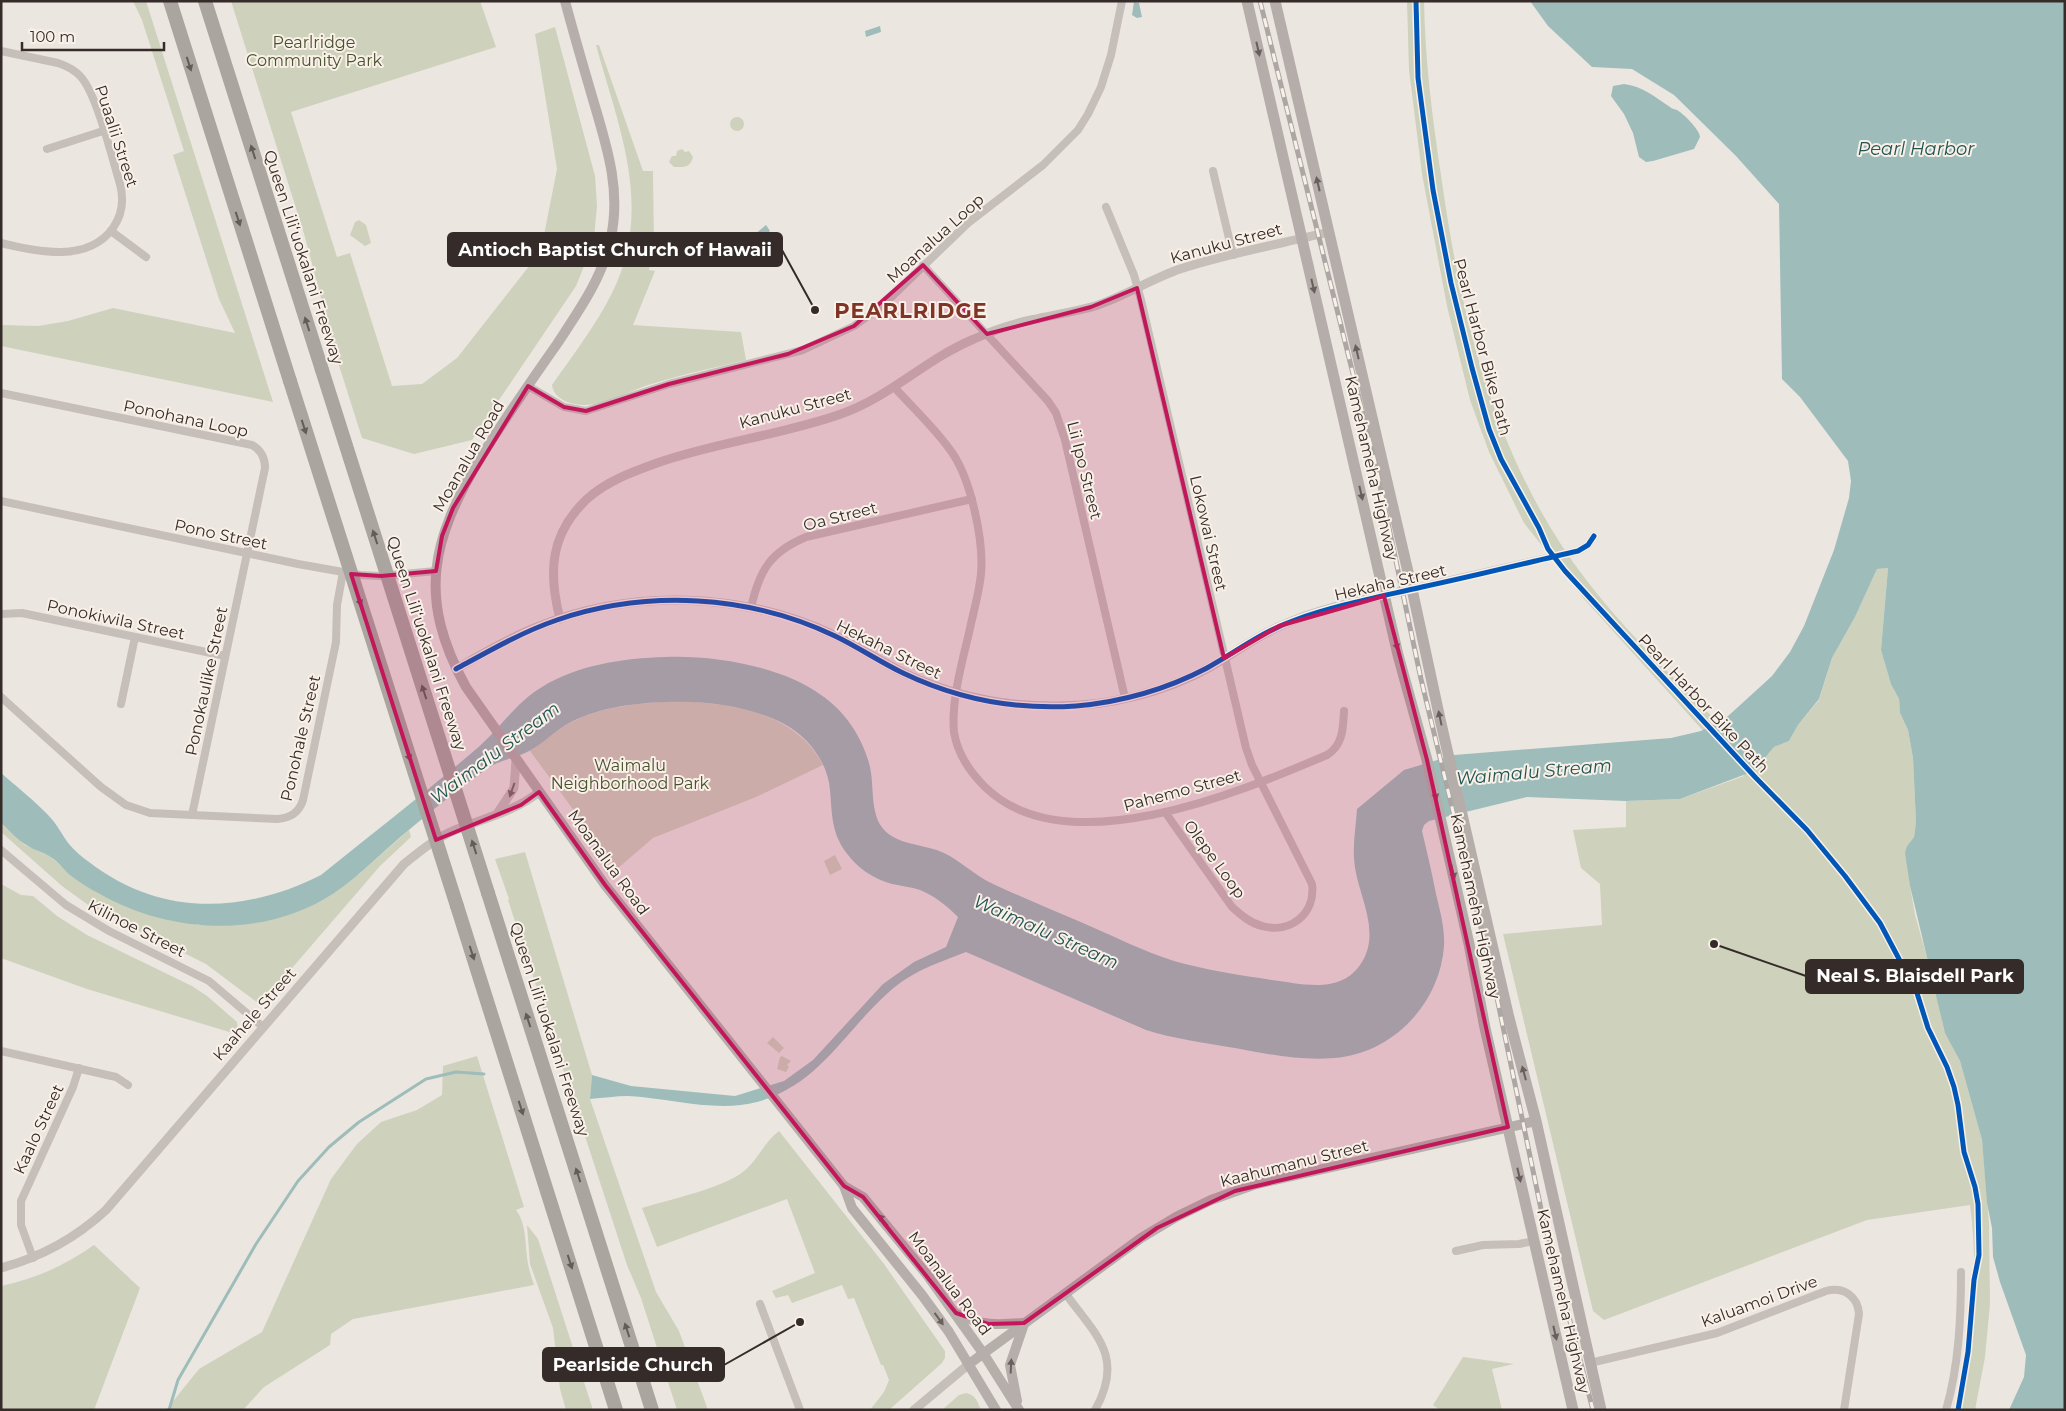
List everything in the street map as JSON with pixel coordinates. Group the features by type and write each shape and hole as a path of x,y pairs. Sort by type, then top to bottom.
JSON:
{"highway":[{"path":"170,1 616,1410"},
{"name":"Queen Liliʻuokalani Freeway","path":"205,1 652,1410"}],"main road":[{"name":"Moanalua Road","path":"565,1 612,168 614,220 607,253 594,286 496,433 453,508 442,536 436,571 440,624 456,669 516,761 605,885 844,1186 852,1208 922,1294 969,1364 996,1410"},
{"name":"Kamehameha Highway","path":"1248,1 1384,596 1442,825 1471,954 1485,1028 1573,1410"},
{"name":"Kamehameha Highway","path":"1275,1 1412,589 1509,1018 1536,1121 1601,1410"},
{"name":"Kaahumanu Street","path":"969,1364 1157,1228 1211,1200 1235,1191 1294,1175 1536,1121"},
{"name":"Moanalua Road","path":"844,1186 864,1198 956,1313 984,1353 1019,1410"},
{"path":"956,1313 971,1320 988,1324 1024,1323 1010,1365 1010,1373 1019,1410"}],"street":[{"name":"Moanalua Loop","path":"528,386 564,407 586,411 669,384 788,354 822,342 854,326 882,305 968,223 1048,160 1078,130 1101,87 1111,56 1122,1"},
{"name":"Puaalii Street","path":"1,51 49,60 67,66 87,85 122,191 121,211 111,231 90,248 72,252 31,249 1,243"},
{"path":"47,149 103,131"},
{"path":"1213,171 1233,255"},
{"name":"Lokowai Street","path":"1106,207 1137,288 1242,734 1252,765 1261,782"},
{"path":"111,231 146,256"},
{"name":"Kanuku Street","path":"560,619 552,571 556,550 573,515 603,487 633,472 692,451 841,414 870,402 951,350 987,334 1029,320 1096,306 1182,269 1329,232"},
{"name":"Lii Ipo Street","path":"923,265 1048,402 1058,419 1125,698"},
{"name":"Pahemo Street","path":"894,388 952,452 966,481 972,499 980,545 981,574 957,694 954,722 956,740 960,750 979,782 1000,800 1026,812 1072,821 1122,820 1165,812 1261,782 1326,755 1334,749 1342,735 1344,711"},
{"name":"Ponohana Loop","path":"1,393 257,448 262,454 265,465 247,553"},
{"name":"Oa Street","path":"751,608 756,584 766,566 778,553 797,541 972,499"},
{"name":"Pono Street","path":"1,501 342,572 381,576 436,571"},
{"name":"Hekaha Street","path":"456,669 520,635 560,619 609,606 654,601 711,602 751,608 796,620 852,644 905,674 957,694 994,702 1043,706 1090,704 1125,698 1180,681 1279,626 1331,609 1578,551 1588,545 1594,536"},
{"name":"Ponokaulike Street","path":"192,815 247,553"},
{"name":"Ponohale Street","path":"1,697 119,801 150,813 282,818 290,816 300,809 336,642 337,605 342,572"},
{"name":"Ponokiwila Street","path":"1,614 22,613 225,656"},
{"path":"121,704 135,637"},
{"path":"497,814 514,788 516,761"},
{"name":"Olepe Loop","path":"1165,812 1226,899 1238,913 1253,923 1262,926 1276,928 1290,926 1308,910 1312,897 1312,884 1261,782"},
{"name":"Kaahele Street","path":"1,1268 33,1258 66,1241 91,1224 106,1210 404,864 438,838 525,803 539,792"},
{"name":"Kilinoe Street","path":"1,850 71,909 115,934 209,981 263,1027"},
{"path":"1,1051 116,1077 128,1085"},
{"name":"Kaalo Street","path":"33,1258 21,1225 21,1201 73,1087 79,1068"},
{"path":"1456,1251 1483,1245 1519,1244 1534,1241"},
{"path":"1946,1410 1958,1346 1961,1314 1961,1272"},
{"name":"Kaluamoi Drive","path":"1590,1363 1717,1333 1826,1291 1841,1290 1851,1295 1855,1300 1859,1314 1844,1410"},
{"path":"1065,1293 1100,1341 1108,1361 1106,1385 1094,1410"},
{"path":"760,1304 800,1410"},
{"name":"Kaahumanu Street","path":"914,1410 969,1364"}],"highlighted area":[{"path":"923,265 987,334 1091,307 1137,288 1224,658 1279,626 1384,596 1427,760 1508,1127 1235,1191 1157,1228 1024,1323 988,1324 956,1313 863,1197 844,1186 605,885 539,792 521,805 436,840 351,574 381,576 436,571 442,536 453,508 528,386 564,407 586,411 669,384 788,354 854,326"}],"green space":[{"path":"133,1 146,1 273,402 1,346 1,325 38,326 68,321 113,308 235,333 219,299 173,155 184,151 142,20"},
{"name":"Pearlridge Community Park","path":"231,1 480,1 496,47 291,112 337,257 350,253 392,386 422,384 457,358 530,265 543,240 557,169 535,34 555,27 595,176 597,206 594,237 576,286 472,440 414,454 362,438 337,359 305,237"},
{"path":"1407,1 1424,1 1430,92 1450,235 1473,340 1489,392 1507,442 1530,490 1556,537 1607,606 1649,653 1759,765 1774,747 1789,741 1798,725 1819,700 1832,658 1855,617 1877,569 1888,568 1881,650 1891,683 1899,699 1900,713 1908,730 1913,758 1916,822 1914,837 1907,846 1910,886 1915,915 1934,982 1944,1029 1960,1061 1982,1140 1989,1223 1990,1304 1985,1357 1975,1410 1957,1410 1967,1360 1973,1308 1974,1256 1970,1205 1867,1220 1604,1320 1593,1311 1503,934 1602,925 1600,884 1581,868 1573,830 1626,827 1626,801 1680,799 1744,776 1585,600 1524,523 1489,452 1470,400 1447,306 1422,174 1409,70"},
{"path":"596,45 599,45 643,171 653,171 654,247 649,270 655,271 633,325 741,332 746,360 660,381 609,400 585,405 564,401 553,390 552,385 592,328 612,293 624,261 630,230 631,199 622,138"},
{"path":"734,117 740,117 744,124 740,131 734,131 730,127 730,121"},
{"path":"682,149 685,152 689,151 693,157 692,161 686,166 674,167 669,162 672,156 676,156 677,151"},
{"path":"359,220 366,225 371,243 365,246 350,235 355,222"},
{"name":"Waimalu Neighborhood Park","path":"676,701 718,704 739,708 779,722 796,733 811,747 823,765 756,797 653,838 617,869 530,751 566,725 596,712 636,704"},
{"path":"1,823 25,845 51,857 71,875 198,925 359,874 409,830 411,837 380,866 268,996 258,1003 206,964 91,907 62,886 1,832"},
{"path":"525,852 592,1075 590,1099 656,1292 679,1331 708,1410 677,1410 641,1298 627,1265 495,859"},
{"path":"835,855 842,869 830,875 824,861"},
{"path":"1,884 21,895 33,896 57,916 87,935 192,986 207,996 237,1022 238,1031 236,1034 87,989 1,958"},
{"path":"773,1037 784,1048 779,1053 767,1043"},
{"path":"477,1056 524,1207 516,1210 522,1221 528,1264 534,1285 353,1319 331,1334 330,1345 264,1387 243,1410 166,1410 199,1369 262,1332 331,1179 357,1144 381,1122 417,1110 442,1095 443,1066"},
{"path":"782,1056 791,1061 787,1065 789,1067 786,1072 777,1069 780,1057"},
{"path":"779,1131 884,1264 945,1351 945,1358 942,1363 889,1410 870,1410 884,1392 889,1380 854,1298 848,1299 842,1285 792,1303 788,1295 776,1298 772,1291 815,1273 787,1199 657,1247 642,1208 710,1188 735,1177 749,1167 769,1140"},
{"path":"527,1225 538,1239 593,1410 566,1410 560,1389 553,1328 530,1264"},
{"path":"94,1245 140,1288 94,1410 1,1410 1,1286 50,1270"},
{"path":"1463,1357 1514,1364 1492,1369 1502,1410 1440,1410 1433,1405"},
{"path":"966,1393 974,1397 981,1410 942,1410 959,1395"}],"water":[{"name":"Pearl Harbor","path":"1530,1 2065,1 2065,1410 2009,1410 2024,1377 2026,1355 1993,1257 1992,1228 1987,1203 1982,1140 1960,1061 1945,1033 1910,886 1905,853 1907,846 1914,837 1916,822 1913,758 1908,730 1900,713 1899,699 1891,684 1881,650 1888,568 1877,569 1855,617 1832,658 1819,699 1798,725 1789,741 1774,747 1754,771 1680,799 1626,801 1527,797 1429,821 1424,825 1422,831 1444,933 1441,967 1423,1006 1393,1036 1375,1047 1355,1054 1334,1058 1309,1059 1284,1056 1190,1040 1146,1030 966,952 907,978 889,992 814,1070 779,1094 757,1102 726,1106 628,1096 590,1099 592,1075 631,1086 735,1096 784,1081 813,1060 883,984 914,962 946,947 958,917 941,902 925,892 885,882 872,876 849,857 840,844 835,829 826,770 810,744 794,730 758,713 712,703 640,704 601,711 576,720 564,726 531,750 493,765 478,775 429,813 334,893 307,908 278,918 248,924 217,926 187,923 156,917 127,907 81,883 52,858 21,841 1,823 1,773 32,799 55,822 69,844 76,851 116,880 144,893 173,901 203,904 232,903 262,897 292,888 321,875 475,750 532,693 556,679 585,668 633,659 684,657 725,660 767,670 805,685 830,701 845,716 857,734 866,753 871,772 875,812 883,828 890,835 909,843 944,853 991,883 1139,948 1174,961 1223,972 1296,984 1321,985 1344,979 1354,972 1362,962 1369,937 1369,924 1354,859 1357,809 1404,770 1454,755 1671,738 1701,731 1727,717 1772,676 1790,652 1804,626 1834,550 1849,498 1851,481 1848,461 1800,397 1782,379 1779,204 1736,156 1674,95 1632,69 1592,67 1548,26"},
{"path":"1134,2 1139,3 1142,17 1137,18 1132,15"},
{"path":"880,26 881,32 866,37 865,31"},
{"path":"1624,84 1648,92 1687,118 1695,126 1700,137 1694,149 1653,161 1646,162 1639,157 1633,133 1624,114 1611,96 1613,86"},
{"path":"766,225 770,231 759,240 755,234"}],"waterway":[{"path":"169,1410 178,1380 256,1244 298,1181 329,1147 359,1122 426,1079 456,1072 484,1074"}],"railway":[{"path":"1260,1 1375,462 1421,679 1491,969 1541,1209 1593,1410"}],"cycle path":[{"name":"Pearl Harbor Bike Path","path":"1416,1 1418,78 1433,190 1451,283 1472,368 1489,429 1501,459 1539,528 1548,549 1565,571 1756,778 1807,830 1880,923 1917,993 1928,1028 1947,1067 1954,1087 1964,1152 1975,1187 1978,1204 1979,1255 1974,1280 1968,1352 1958,1410"},
{"path":"456,669 531,630 592,610 662,601 698,601 768,612 802,622 844,640 903,673 945,690 966,696 1010,704 1054,707 1076,706 1127,698 1176,682 1207,668 1272,630 1310,615 1578,551 1588,545 1594,536"}],"place":[{"name":"Antioch Baptist Church of Hawaii","path":"815,310"},
{"name":"Neal S. Blaisdell Park","path":"1714,944"},
{"name":"Pearlside Church","path":"800,1322"}],"district":[{"name":"PEARLRIDGE","path":"911,311"}],"water label":[{"name":"Waimalu Stream","path":"495,753"},
{"name":"Waimalu Stream","path":"1534,772"},
{"name":"Waimalu Stream","path":"1046,932"}]}
